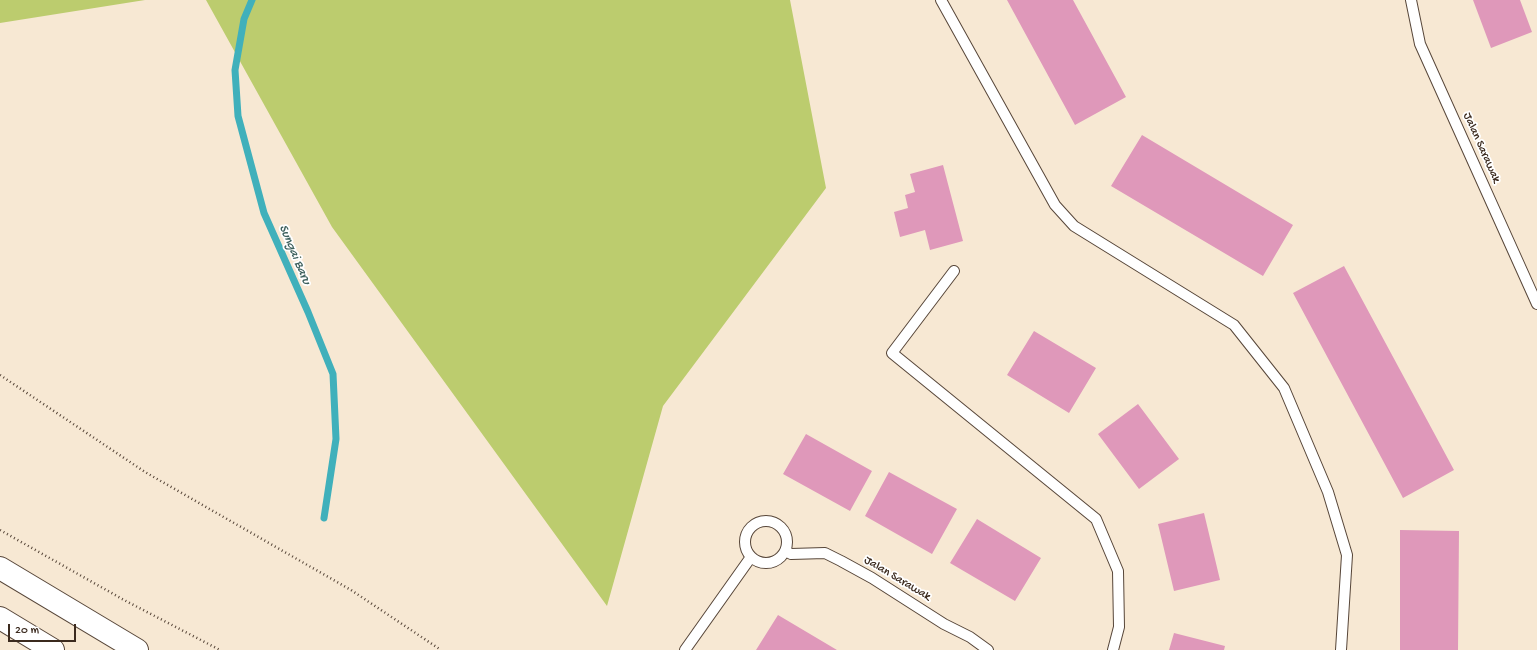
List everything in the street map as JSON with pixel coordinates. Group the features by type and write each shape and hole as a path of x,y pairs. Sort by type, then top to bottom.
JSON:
{"highway":[{"path":"0,568 137,650"},
{"path":"0,618 53,650"}],"lane":[{"path":"941,0 1055,204 1074,226 1234,325 1284,388 1328,492 1347,555 1342,650"},
{"name":"Jalan Sarawak","path":"1411,0 1420,44 1537,304"},
{"path":"954,271 892,353 1096,519 1118,571 1119,627 1113,650"},
{"path":"769,520 781,526 787,538 785,551 776,560 763,563 751,557 745,546 746,533 756,523 769,520"},
{"name":"Jalan Sarawak","path":"785,551 791,554 825,554 841,561 872,578 944,624 970,637 988,650"},
{"path":"685,650 751,557"}],"path":[{"path":"0,375 145,472 351,590 441,650"},
{"path":"0,530 124,600 220,650"}],"green space":[{"path":"0,0 145,0 0,23"},
{"path":"206,0 790,0 826,188 663,406 607,606 332,227"}],"building":[{"path":"1007,0 1073,0 1126,97 1075,125"},
{"path":"1473,0 1520,0 1532,32 1491,48"},
{"path":"1142,135 1293,225 1263,276 1111,186"},
{"path":"943,165 963,241 930,250 925,230 900,237 894,212 908,208 905,195 915,192 910,174"},
{"path":"1344,266 1454,470 1403,498 1293,293"},
{"path":"1034,331 1096,368 1069,413 1007,375"},
{"path":"1138,404 1179,459 1139,489 1098,434"},
{"path":"806,434 872,471 850,511 783,474"},
{"path":"889,472 957,509 932,554 865,516"},
{"path":"1204,513 1220,580 1174,591 1158,524"},
{"path":"977,519 1041,558 1015,601 950,563"},
{"path":"1400,530 1459,531 1458,650 1400,650"},
{"path":"778,615 837,650 756,650"},
{"path":"1174,633 1225,646 1224,650 1169,650"}],"waterway":[{"name":"Sungai Baru","path":"252,0 244,19 235,70 238,116 264,213 308,312 333,374 336,439 324,518"}]}
